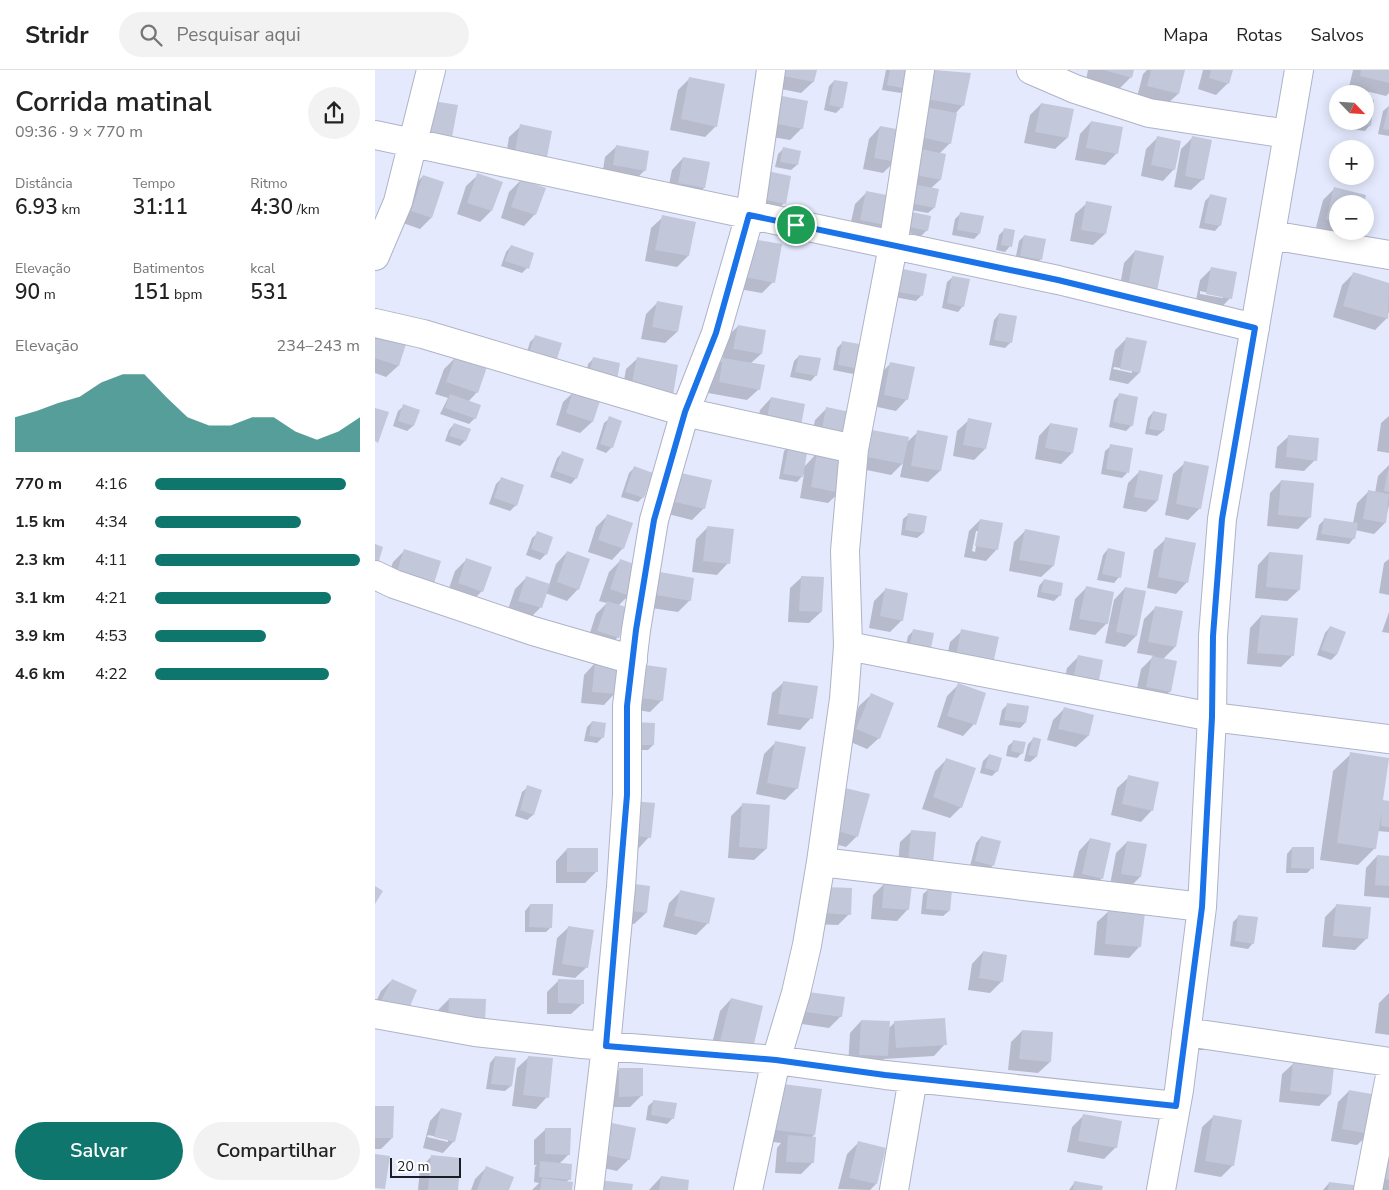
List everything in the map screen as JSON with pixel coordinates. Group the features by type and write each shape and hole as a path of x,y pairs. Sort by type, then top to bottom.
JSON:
{"street":[{"path":"375,256 398,202 431,70"},
{"path":"589,1190 606,1046 621,887 627,795 627,706 654,520 685,412 716,333 749,215 771,70"},
{"path":"748,1190 776,1060 796,993 821,862 844,699 848,646 845,551 854,449 893,246 920,70"},
{"path":"1031,70 1075,89 1149,113 1288,134"},
{"path":"1161,1190 1176,1106 1202,907 1212,717 1213,636 1222,519 1299,70"},
{"path":"375,135 1058,280 1255,328"},
{"path":"1271,235 1389,255"},
{"path":"375,323 423,334 685,412 854,449"},
{"path":"375,574 394,584 533,631 633,660"},
{"path":"848,646 1212,717 1389,739"},
{"path":"821,862 1202,907"},
{"path":"375,1014 475,1032 606,1046 776,1060 913,1078 1176,1106"},
{"path":"1186,1032 1389,1062"},
{"path":"894,1190 913,1078"},
{"path":"1368,1190 1389,1081"}],"building":[{"path":"778,70 817,70 814,82 777,75"},
{"path":"890,70 911,70 907,89 887,85"},
{"path":"933,70 971,73 964,106 927,99"},
{"path":"1104,70 1134,70 1132,78"},
{"path":"1151,70 1185,70 1179,94 1147,86"},
{"path":"1211,70 1233,70 1229,84 1209,78"},
{"path":"1361,70 1389,70 1389,83 1360,76"},
{"path":"689,77 725,84 717,127 681,119"},
{"path":"834,80 848,82 843,108 829,105"},
{"path":"777,95 808,101 803,129 772,123"},
{"path":"433,101 458,105 452,137 427,132"},
{"path":"1041,103 1074,109 1068,138 1035,132"},
{"path":"1389,105 1389,130 1383,129"},
{"path":"925,107 957,113 951,144 920,137"},
{"path":"1091,121 1123,127 1118,154 1086,148"},
{"path":"520,124 552,131 547,157 515,151"},
{"path":"880,126 902,130 896,162 874,158"},
{"path":"1157,136 1181,141 1175,170 1151,165"},
{"path":"1192,136 1212,140 1204,180 1185,176"},
{"path":"616,145 649,151 646,171 613,165"},
{"path":"783,147 801,151 798,165 780,162"},
{"path":"921,149 946,154 941,180 916,175"},
{"path":"683,157 710,162 705,188 678,183"},
{"path":"767,171 791,176 786,204 761,199"},
{"path":"477,173 503,182 492,211 467,203"},
{"path":"423,175 444,182 432,218 411,211"},
{"path":"521,179 546,188 536,215 511,207"},
{"path":"913,184 939,189 935,208 909,203"},
{"path":"1334,187 1366,195 1332,195"},
{"path":"866,191 892,196 886,225 860,220"},
{"path":"1210,194 1227,198 1221,226 1204,223"},
{"path":"1086,201 1112,206 1106,234 1081,230"},
{"path":"1329,207 1329,220 1326,219"},
{"path":"912,212 931,216 928,231 909,227"},
{"path":"960,212 984,216 980,234 957,230"},
{"path":"662,215 696,222 689,256 655,250"},
{"path":"1004,228 1015,230 1012,247 1001,245"},
{"path":"1024,235 1046,239 1042,260 1020,256"},
{"path":"751,239 782,244 775,283 744,277"},
{"path":"511,245 534,253 529,269 505,261"},
{"path":"1135,250 1164,256 1157,291 1128,286"},
{"path":"1211,267 1237,272 1232,299 1206,294"},
{"path":"903,269 927,274 923,296 898,292"},
{"path":"1353,272 1389,283 1388,319 1343,306"},
{"path":"952,276 970,279 964,307 947,303"},
{"path":"657,301 683,306 678,332 652,327"},
{"path":"999,313 1017,316 1012,343 994,340"},
{"path":"738,325 766,330 762,354 733,349"},
{"path":"378,331 407,341 399,366 375,358 375,339"},
{"path":"535,335 562,343 555,365 528,356"},
{"path":"1126,337 1147,341 1140,373 1120,369"},
{"path":"842,341 865,345 860,369 838,365"},
{"path":"799,355 821,358 817,376 795,372"},
{"path":"455,357 487,367 478,393 446,382"},
{"path":"593,357 620,363 617,380 589,375"},
{"path":"637,357 678,365 673,395 631,387"},
{"path":"723,358 765,365 760,390 719,382"},
{"path":"890,362 915,367 908,400 884,395"},
{"path":"574,389 601,398 593,422 566,413"},
{"path":"1119,393 1138,397 1133,426 1113,422"},
{"path":"450,394 481,405 476,419 445,408"},
{"path":"771,397 805,404 800,431 766,424"},
{"path":"403,404 420,410 414,426 398,421"},
{"path":"826,407 850,412 844,439 821,435"},
{"path":"375,408 389,412 378,443 375,441"},
{"path":"1153,411 1167,414 1164,431 1149,429"},
{"path":"609,416 622,421 613,448 600,444"},
{"path":"968,418 992,423 986,449 963,445"},
{"path":"454,423 471,429 466,441 449,436"},
{"path":"1050,423 1078,428 1073,453 1045,448"},
{"path":"872,430 909,437 903,464 867,457"},
{"path":"917,430 948,436 941,471 911,466"},
{"path":"1288,435 1319,438 1317,461 1286,457"},
{"path":"789,444 808,447 803,477 783,474"},
{"path":"1110,444 1133,448 1129,473 1106,469"},
{"path":"562,451 584,459 577,479 555,471"},
{"path":"817,452 847,457 841,493 811,487"},
{"path":"1184,461 1209,466 1201,509 1176,504"},
{"path":"634,466 653,473 644,498 625,492"},
{"path":"1139,470 1163,475 1158,501 1134,497"},
{"path":"1389,470 1389,492 1384,491"},
{"path":"681,473 712,480 705,509 675,502"},
{"path":"501,477 524,485 517,506 494,498"},
{"path":"1281,480 1314,483 1311,518 1278,515"},
{"path":"1368,490 1389,494 1386,523 1363,519"},
{"path":"908,513 927,516 924,533 905,530"},
{"path":"607,514 633,523 624,549 598,540"},
{"path":"1324,518 1358,523 1355,539 1321,534"},
{"path":"980,519 1003,523 998,550 975,546"},
{"path":"707,526 734,529 730,564 703,561"},
{"path":"1025,529 1060,536 1054,566 1019,560"},
{"path":"537,531 553,537 547,555 531,549"},
{"path":"1165,537 1196,543 1188,583 1158,577"},
{"path":"375,544 383,547 378,564 375,563"},
{"path":"1108,548 1125,552 1121,578 1102,574"},
{"path":"404,549 441,561 432,590 395,578"},
{"path":"567,551 590,559 579,590 557,582"},
{"path":"1269,552 1303,555 1300,590 1266,587"},
{"path":"466,558 492,567 483,592 458,583"},
{"path":"620,559 640,566 630,596 610,589"},
{"path":"660,572 694,578 691,601 656,595"},
{"path":"526,576 550,584 542,608 518,601"},
{"path":"801,576 824,577 822,612 799,611"},
{"path":"1044,579 1063,583 1061,596 1041,592"},
{"path":"1086,586 1114,592 1108,624 1079,619"},
{"path":"1125,587 1146,591 1137,636 1116,632"},
{"path":"885,588 908,593 903,621 880,616"},
{"path":"607,601 629,608 619,638 597,631"},
{"path":"1155,606 1183,611 1176,647 1148,642"},
{"path":"1261,615 1298,618 1294,656 1257,653"},
{"path":"1330,626 1346,632 1337,655 1321,650"},
{"path":"913,629 934,633 931,648 910,644"},
{"path":"961,629 999,637 993,664 956,657"},
{"path":"1078,655 1103,660 1098,685 1073,680"},
{"path":"1152,656 1177,661 1171,692 1146,687"},
{"path":"595,662 619,664 616,694 592,692"},
{"path":"638,664 667,668 663,701 633,697"},
{"path":"783,681 818,686 813,719 778,714"},
{"path":"958,683 986,693 976,725 947,716"},
{"path":"871,693 894,703 880,739 856,729"},
{"path":"1007,703 1029,706 1026,723 1004,720"},
{"path":"1064,707 1094,715 1089,736 1058,729"},
{"path":"592,721 606,723 604,738 589,736"},
{"path":"631,722 655,723 654,745 631,745"},
{"path":"1033,737 1041,739 1037,757 1028,755"},
{"path":"1013,740 1026,742 1023,754 1011,751"},
{"path":"775,741 806,747 798,789 767,783"},
{"path":"1350,752 1389,758 1383,800 1389,801 1389,827 1381,826 1382,811 1376,849 1337,843"},
{"path":"989,754 1002,758 998,772 985,768"},
{"path":"946,758 976,768 962,808 933,797"},
{"path":"1128,775 1159,782 1153,811 1122,804"},
{"path":"527,785 542,790 534,815 520,810"},
{"path":"845,788 870,794 858,837 834,830"},
{"path":"633,801 655,803 651,838 629,835"},
{"path":"742,803 770,805 767,849 739,847"},
{"path":"911,830 936,832 933,864 908,862"},
{"path":"981,836 1001,841 994,866 975,861"},
{"path":"1090,838 1111,843 1103,879 1082,874"},
{"path":"1127,841 1147,844 1141,877 1121,874"},
{"path":"1292,847 1314,847 1314,869 1291,868"},
{"path":"567,848 598,848 598,872 567,872"},
{"path":"1377,855 1389,856 1389,886 1375,885"},
{"path":"884,882 912,885 909,910 882,908"},
{"path":"627,883 650,886 647,913 624,910"},
{"path":"375,886 383,891 375,904"},
{"path":"825,887 852,888 851,915 823,913"},
{"path":"928,888 952,890 950,911 926,909"},
{"path":"680,890 715,898 709,924 674,916"},
{"path":"530,904 553,904 552,928 529,927"},
{"path":"1336,904 1371,907 1368,939 1333,936"},
{"path":"1108,910 1145,913 1141,947 1105,944"},
{"path":"1238,915 1258,917 1254,944 1235,941"},
{"path":"568,926 594,930 588,968 562,964"},
{"path":"983,951 1007,955 1003,982 979,978"},
{"path":"392,979 417,990 407,1013 381,1001"},
{"path":"558,979 584,980 584,1004 558,1003"},
{"path":"808,992 845,997 842,1017 806,1012"},
{"path":"449,998 486,999 485,1023 448,1022"},
{"path":"731,998 763,1006 752,1052 719,1045"},
{"path":"945,1018 947,1045 896,1048 894,1021"},
{"path":"861,1020 890,1021 888,1056 859,1055"},
{"path":"1022,1030 1053,1032 1051,1062 1019,1059"},
{"path":"495,1056 516,1058 512,1086 491,1084"},
{"path":"528,1056 553,1058 549,1098 523,1095"},
{"path":"1293,1062 1334,1066 1331,1095 1290,1091"},
{"path":"619,1068 643,1068 643,1096 619,1097"},
{"path":"783,1084 822,1089 815,1135 776,1130"},
{"path":"1349,1090 1377,1095 1370,1134 1342,1129"},
{"path":"653,1100 677,1103 674,1119 651,1115"},
{"path":"375,1106 394,1106 393,1138 375,1138"},
{"path":"441,1108 462,1113 455,1142 434,1137"},
{"path":"1083,1114 1122,1121 1117,1148 1078,1141"},
{"path":"1213,1115 1242,1120 1234,1166 1205,1161"},
{"path":"607,1122 636,1128 630,1160 601,1154"},
{"path":"545,1128 571,1128 570,1155 545,1154"},
{"path":"788,1135 816,1137 814,1163 786,1162"},
{"path":"858,1141 886,1148 877,1184 849,1178"},
{"path":"1389,1142 1389,1180 1380,1177"},
{"path":"375,1154 390,1156 385,1189 375,1188"},
{"path":"431,1155 461,1158 458,1190 428,1190"},
{"path":"540,1161 572,1164 571,1180 539,1177"},
{"path":"486,1166 514,1177 509,1190 477,1190"},
{"path":"661,1176 689,1180 688,1190 659,1190"},
{"path":"542,1178 573,1182 572,1190 540,1190"},
{"path":"598,1180 633,1184 632,1190 596,1190"},
{"path":"1074,1181 1103,1186 1102,1190 1073,1190"},
{"path":"1329,1182 1362,1186 1361,1190 1328,1190"}],"route":[{"path":"749,215 796,225 1058,280 1255,328 1222,519 1213,636 1212,717 1202,907 1176,1106 885,1075 776,1060 606,1046 621,887 627,795 627,706 636,630 654,520 685,412 716,333 749,215"}]}
